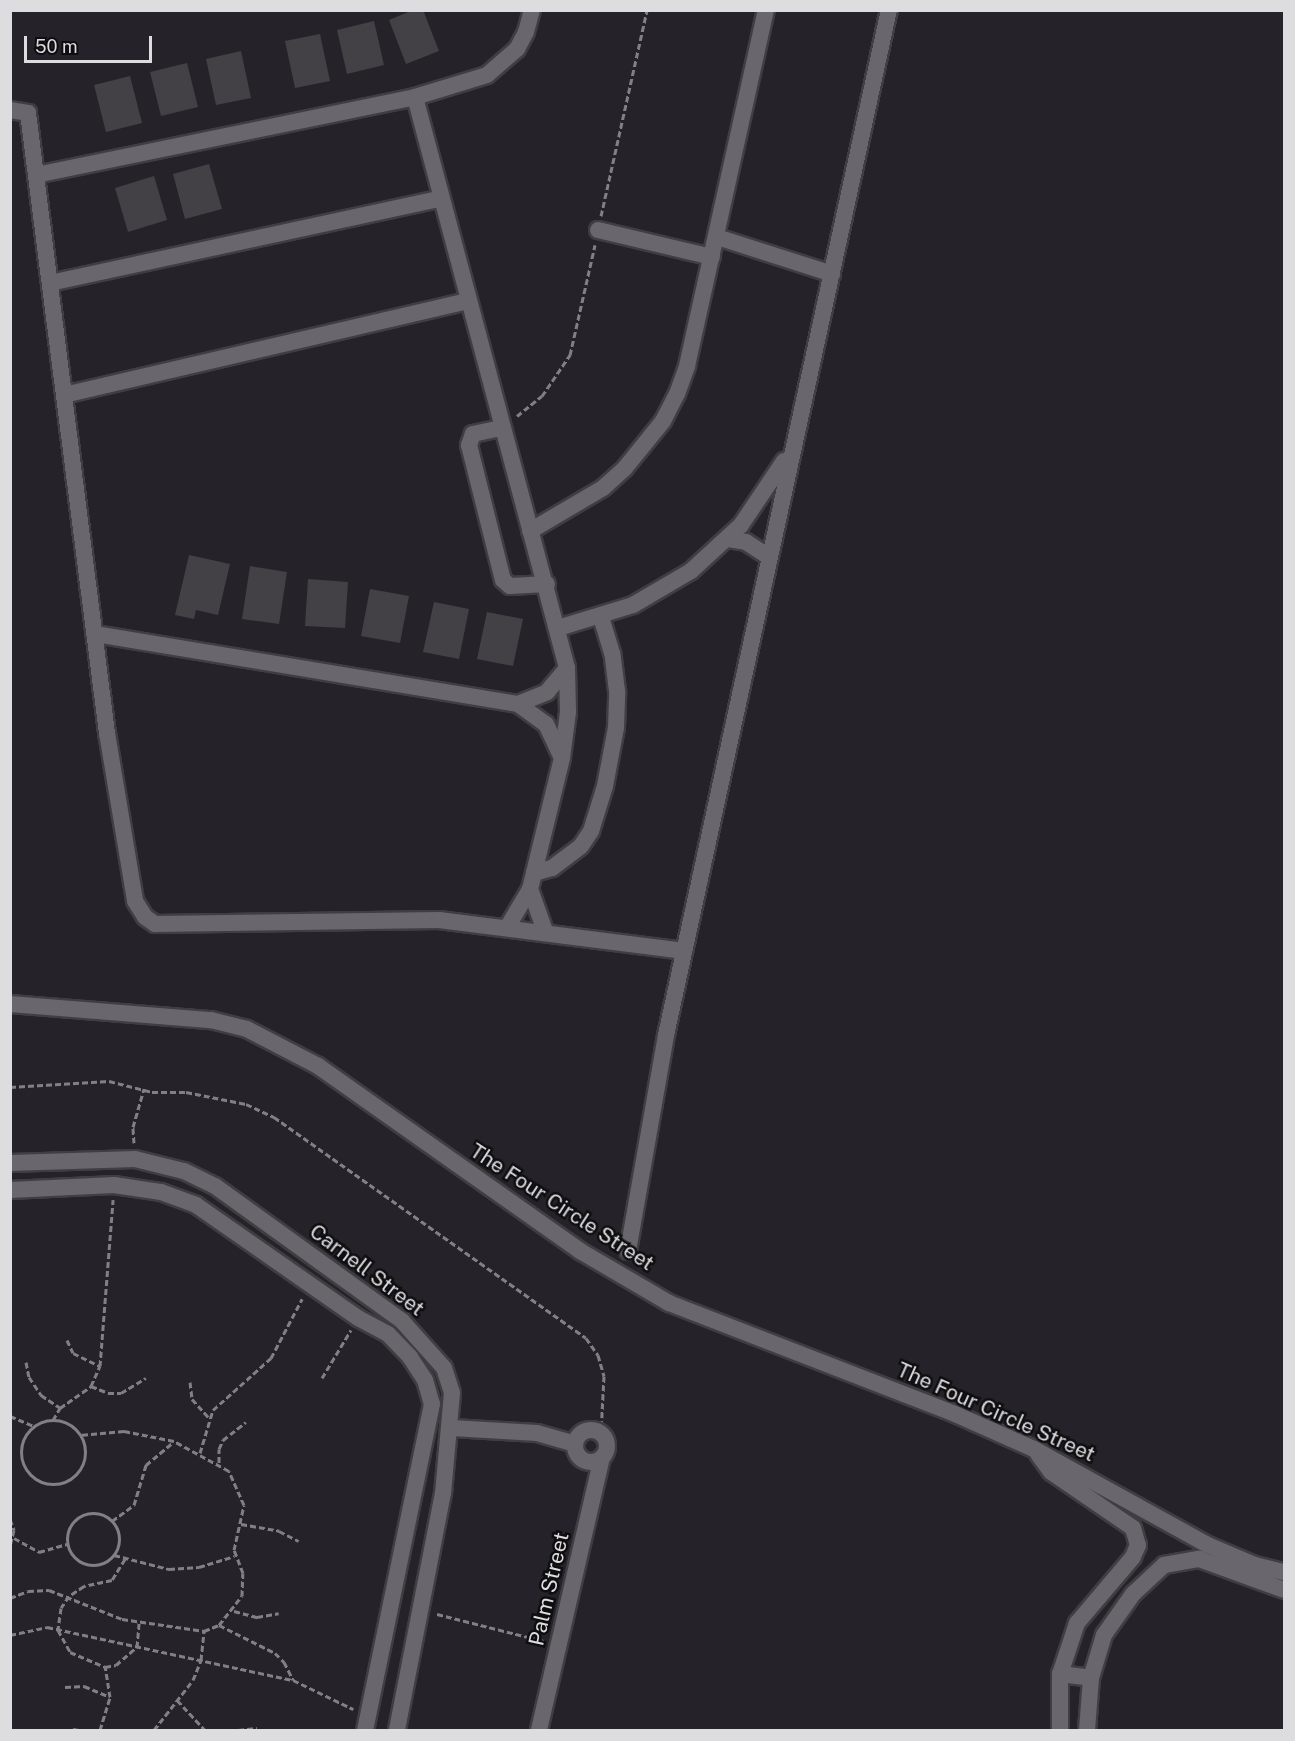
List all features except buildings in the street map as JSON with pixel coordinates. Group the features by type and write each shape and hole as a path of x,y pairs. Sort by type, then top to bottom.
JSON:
{"street":[{"path":"36,175 415,97 488,75 517,49 526,33 532,10"},
{"path":"530,531 603,488 646,446 663,421 687,366 766,10"},
{"path":"628,1251 684,951 890,10"},
{"path":"415,97 439,199 501,428 547,584 567,668 568,712 562,758 530,889 508,926"},
{"path":"10,110 28,113 94,634 132,888 145,917 155,924 352,918 439,920 508,926 684,951"},
{"path":"50,283 439,199"},
{"path":"598,230 712,257"},
{"path":"717,237 832,274"},
{"path":"64,395 467,301"},
{"path":"501,428 473,434 469,445 503,580 510,586 547,584"},
{"path":"558,628 601,617 663,590 728,539 762,498 795,438"},
{"path":"728,539 746,542 769,557"},
{"path":"534,873 552,868 581,846 591,831 605,786 616,728 617,691 612,653 601,617"},
{"path":"94,634 518,704 546,724 562,758"},
{"path":"518,704 547,692 567,668"},
{"path":"530,889 545,931"},
{"name":"The Four Circle Street","path":"10,1004 212,1020 247,1029 318,1066 580,1251 669,1303 902,1393 1034,1449 1208,1545 1255,1565 1284,1572"},
{"name":"Carnell Street","path":"10,1163 135,1159 184,1172 215,1186 402,1321 444,1368 452,1393 452,1428 435,1542 397,1731"},
{"name":"Carnell Street","path":"10,1190 114,1185 161,1192 195,1205 358,1318 388,1334 420,1372 432,1404 366,1723"},
{"path":"388,1334 402,1321"},
{"path":"452,1428 537,1433 575,1444"},
{"path":"585,1431 601,1433 607,1448 602,1458 586,1461 577,1455 575,1444 585,1431"},
{"path":"1034,1449 1051,1473 1133,1528 1137,1537 1133,1557 1077,1623 1060,1674 1060,1731"},
{"name":"Palm Street","path":"539,1731 602,1458"},
{"path":"406,1538 435,1542"},
{"path":"1087,1731 1091,1678 1104,1635 1133,1594 1164,1565 1180,1560 1199,1559 1284,1590"},
{"path":"1077,1623 1104,1635"},
{"path":"1060,1674 1091,1678"}],"path":[{"path":"10,1087 109,1081 144,1089 246,1104 274,1116 585,1338 598,1355 604,1376 601,1433"},
{"path":"135,1159 133,1127 144,1089"},
{"path":"53,1420 60,1408 91,1386 100,1366 114,1185"},
{"path":"200,1453 208,1418 218,1403 253,1377 271,1358 309,1285"},
{"path":"321,1378 358,1318"},
{"path":"67,1340 73,1353 100,1366"},
{"path":"26,1362 37,1389 60,1408"},
{"path":"91,1386 108,1393 121,1392 146,1378"},
{"path":"190,1382 192,1399 208,1418"},
{"path":"10,1416 34,1427"},
{"path":"53,1420 68,1424 80,1435 85,1452 80,1469 66,1481 47,1483 31,1475 22,1459 23,1441 34,1427 53,1420"},
{"path":"219,1463 219,1449 223,1440 246,1422"},
{"path":"10,1598 38,1590 69,1596 107,1615 204,1631 219,1625 234,1611 245,1583 234,1556 234,1540 241,1524 242,1496 234,1478 219,1463 174,1441 124,1431 80,1435"},
{"path":"112,1521 134,1505 142,1473 152,1457 174,1441"},
{"path":"97,1513 112,1521 119,1537 114,1555 102,1564 87,1565 74,1558 67,1544 69,1527 81,1516 97,1513"},
{"path":"10,1519 14,1538 10,1546"},
{"path":"241,1524 279,1531 299,1541"},
{"path":"14,1538 39,1552 67,1544"},
{"path":"114,1555 154,1568 184,1569 234,1556"},
{"path":"125,1559 112,1580 84,1586 69,1596 62,1608 58,1630 70,1652 105,1666 116,1665 137,1647 139,1622"},
{"path":"420,1610 559,1645"},
{"path":"234,1611 256,1617 279,1613"},
{"path":"219,1625 275,1653 285,1662 293,1680"},
{"path":"10,1635 47,1627 293,1680 366,1723"},
{"path":"154,1731 177,1700 186,1692 201,1660 204,1631"},
{"path":"100,1731 110,1697 105,1666"},
{"path":"65,1687 84,1686 110,1697"},
{"path":"177,1700 205,1731"},
{"path":"238,1731 257,1728"},
{"path":"73,1729 79,1731"}]}
